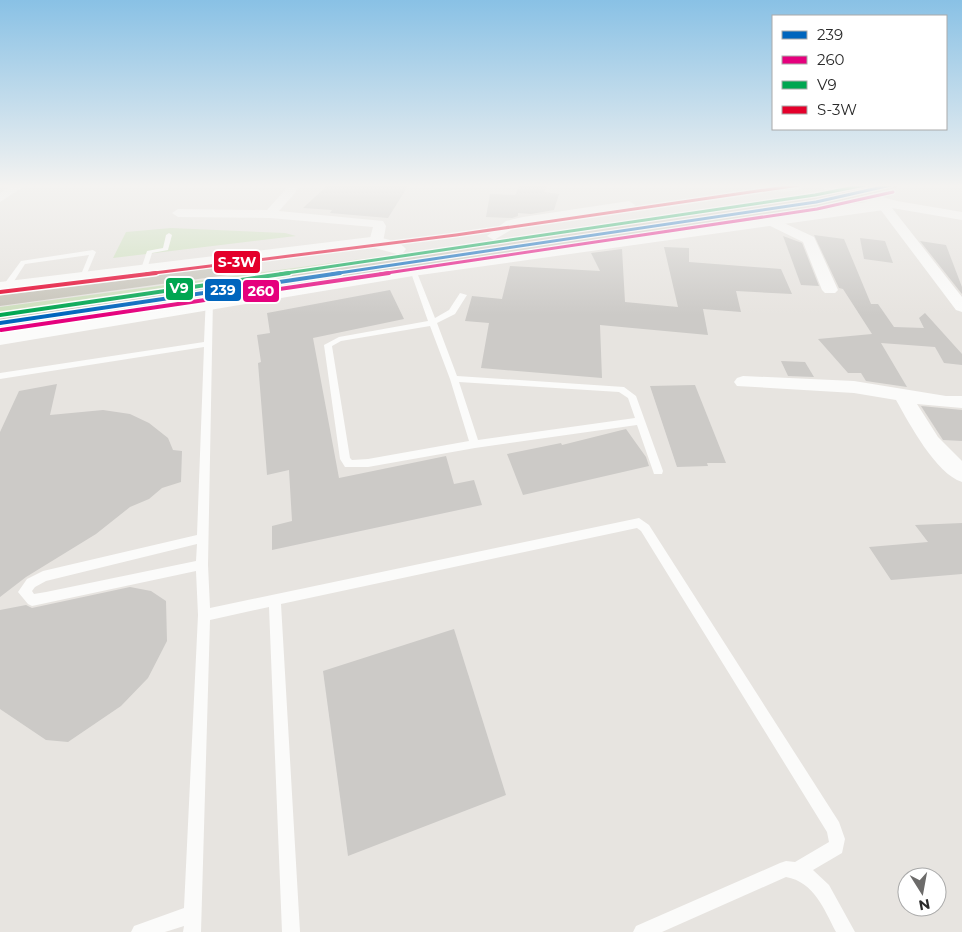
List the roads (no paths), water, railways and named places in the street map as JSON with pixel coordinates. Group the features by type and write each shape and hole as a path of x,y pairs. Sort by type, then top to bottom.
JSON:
{"main road":[{"path":"0,323 209,297 579,228"},
{"path":"2,291 397,249 494,236 515,239 597,228"}],"street":[{"path":"376,242 379,228"},
{"path":"494,236 504,228"},
{"path":"0,338 209,297 707,228"},
{"path":"784,228 810,241 830,290"},
{"path":"904,228 962,307"},
{"path":"2,291 144,269 376,242 397,249"},
{"path":"743,382 848,387 946,402 962,402"},
{"path":"902,395 931,442 962,474"}],"lane":[{"path":"144,269 149,252 166,249 169,235"},
{"path":"2,291 23,262 93,252 83,277"},
{"path":"413,270 454,379 475,444"},
{"path":"463,295 452,312 432,323 340,339 328,345 345,459 349,464 356,465 475,444 640,421"},
{"path":"192,932 204,615 202,565 209,297"},
{"path":"0,376 208,344"},
{"path":"454,379 621,389 632,396 658,471"},
{"path":"204,615 639,523 646,528 833,828 837,839 836,847 798,870"},
{"path":"202,565 46,598 32,600 24,592 31,583 43,576 203,538"},
{"path":"275,600 291,932"},
{"path":"642,932 786,869 798,870 811,876 846,932"},
{"path":"140,932 192,914"}]}
